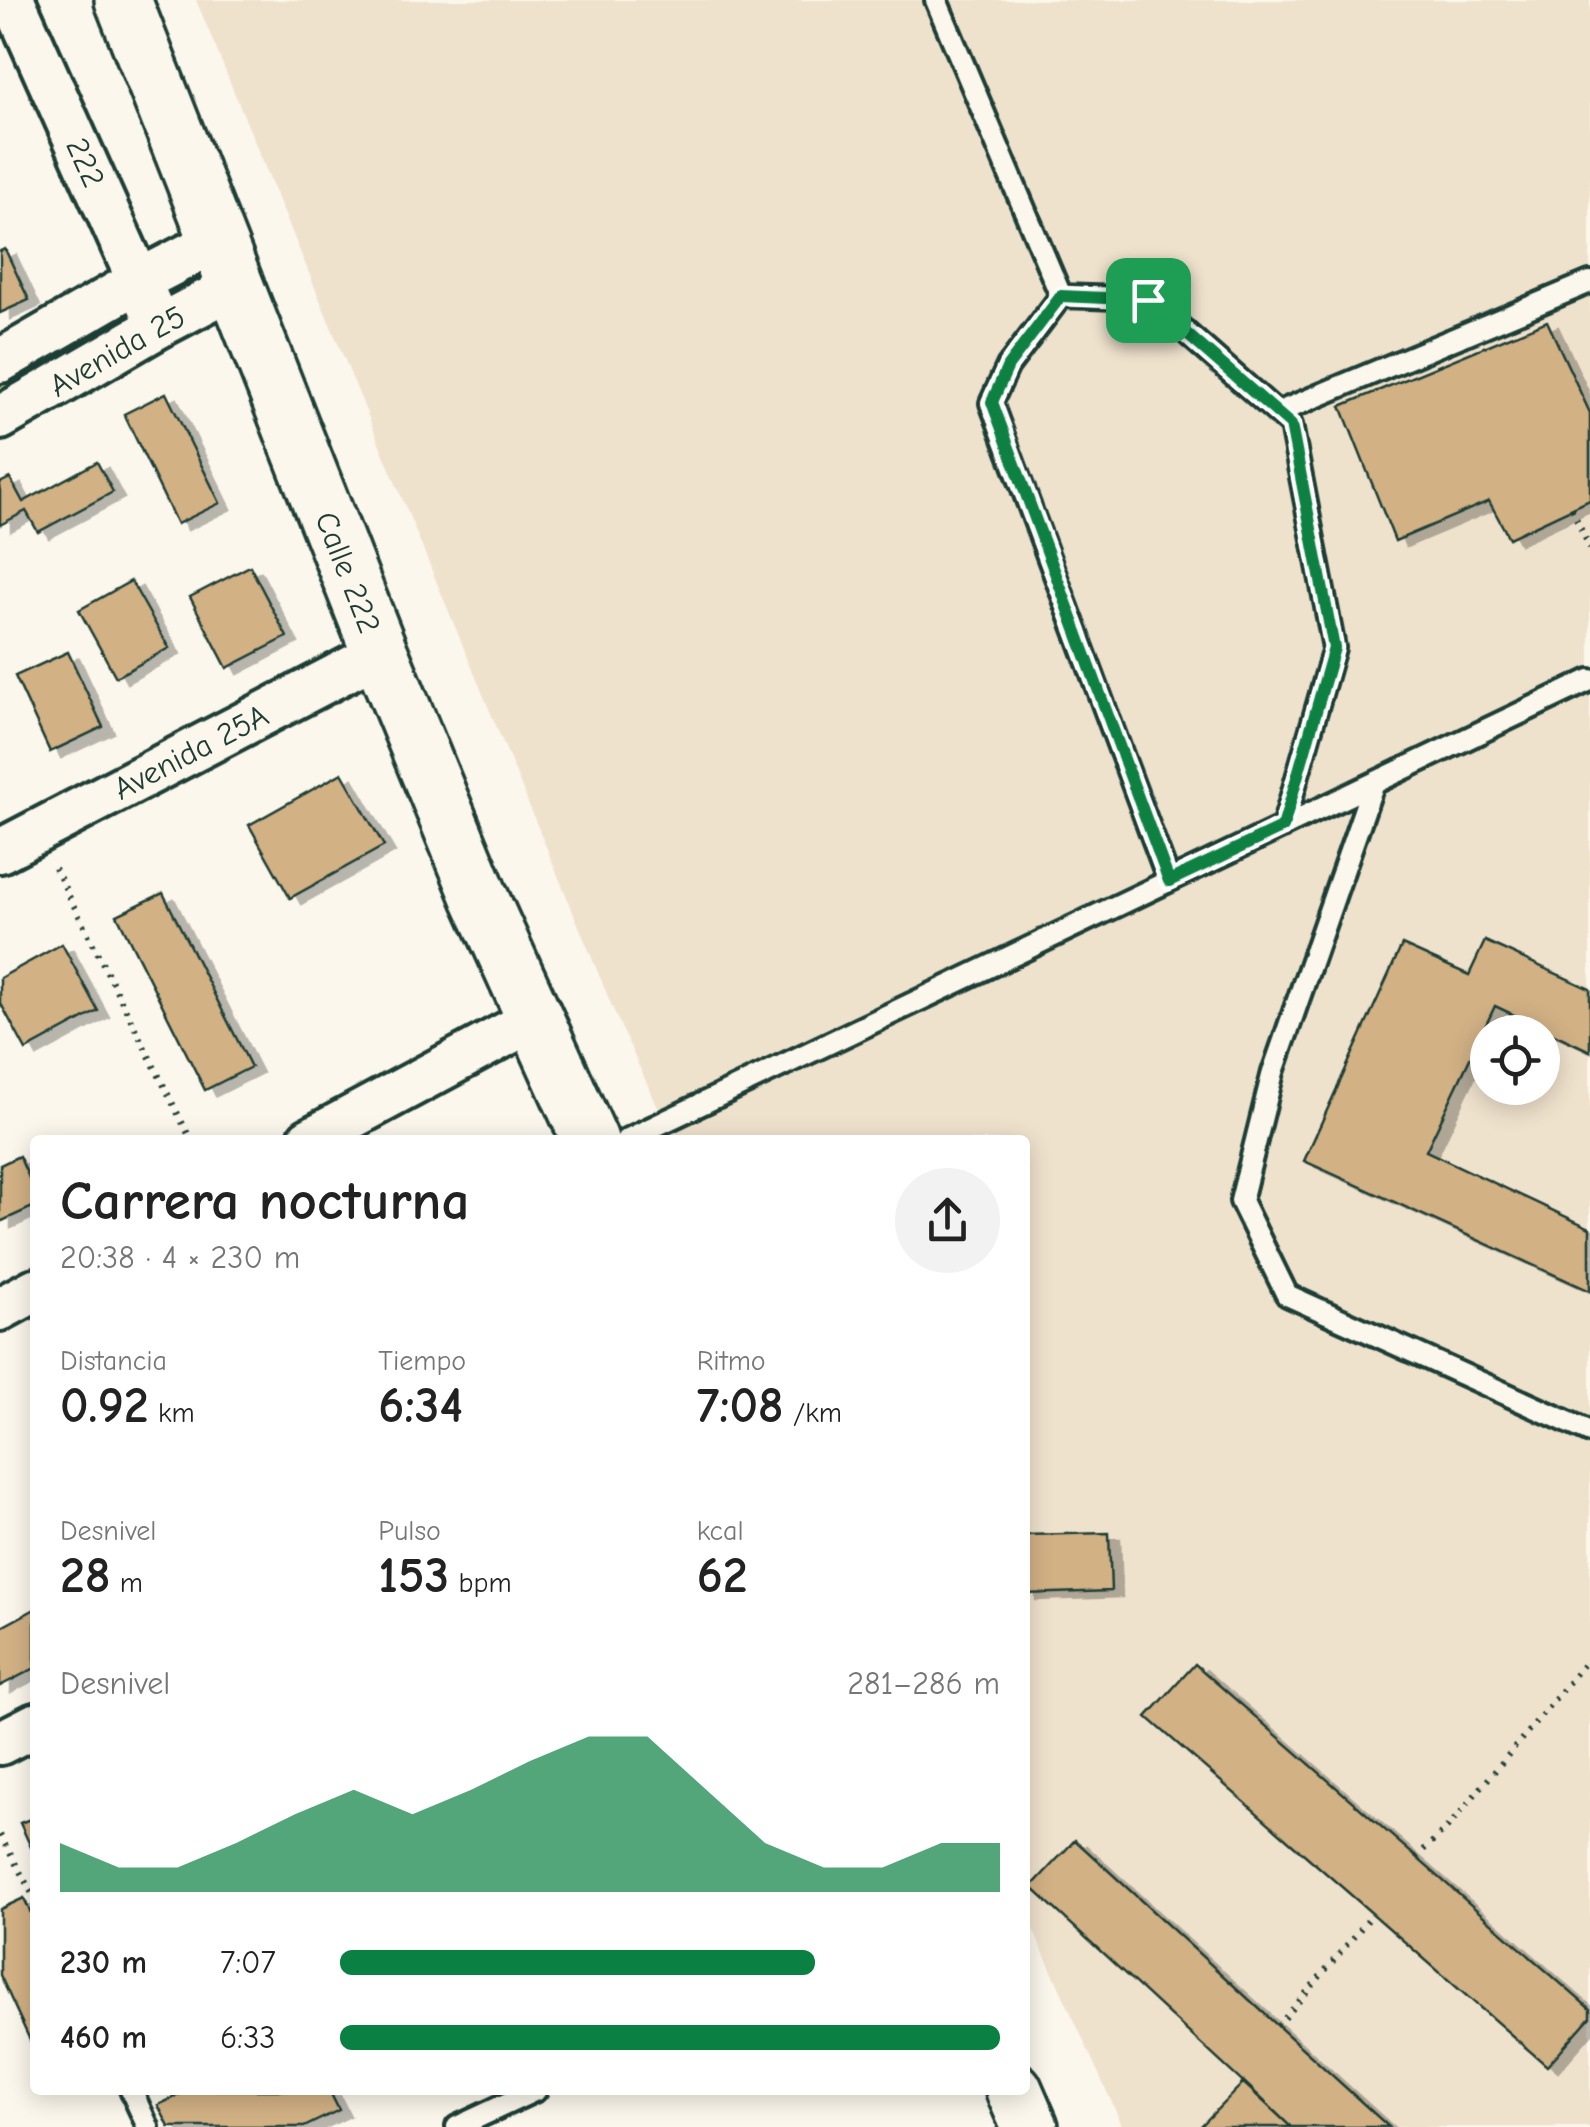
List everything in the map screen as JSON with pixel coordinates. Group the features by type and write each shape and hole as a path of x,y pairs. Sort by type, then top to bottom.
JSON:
{"main road":[{"name":"Calle 222","path":"123,0 380,654 480,897 588,1135"},
{"path":"1016,2095 1030,2127"}],"street":[{"name":"222","path":"12,0 159,326"},
{"name":"Avenida 25","path":"0,361 138,282 228,263"},
{"name":"Avenida 25","path":"0,418 159,326 228,263"},
{"name":"Avenida 25A","path":"18,841 380,654"},
{"path":"318,1135 536,1018"},
{"path":"0,1309 30,1293"},
{"path":"0,1742 30,1727"}],"lane":[{"path":"936,0 1061,296"},
{"path":"1277,413 1590,282"},
{"path":"1061,296 1148,300 1291,425 1334,648 1283,827"},
{"path":"1061,296 1008,366 992,402 1169,881"},
{"path":"636,1135 1590,680"},
{"path":"1373,784 1273,1072 1241,1200 1287,1295 1590,1432"},
{"path":"133,2095 148,2127"},
{"path":"457,2127 525,2095"}],"path":[{"path":"1572,509 1590,550"},
{"path":"18,841 188,1135"},
{"path":"1416,1857 1448,1826 1590,1657"},
{"path":"0,1835 30,1890"},
{"path":"1278,2026 1372,1914"}],"shaded area":[{"path":"196,0 1590,0 1590,2127 1123,2127 1030,1923 1030,1135 671,1135 616,1016"}],"green space":[{"path":"130,303 141,320 0,407 0,378"}],"building":[{"path":"5,249 29,300 0,313 0,251"},
{"path":"1547,321 1590,413 1590,500 1509,538 1489,501 1395,541 1341,406"},
{"path":"166,393 220,503 177,524 124,414"},
{"path":"97,462 113,492 38,532 26,511 0,525 0,483 10,478 23,502"},
{"path":"250,566 287,637 227,668 190,597"},
{"path":"131,581 169,648 116,677 79,610"},
{"path":"68,652 103,727 50,752 15,676"},
{"path":"342,773 384,846 290,898 249,825"},
{"path":"163,893 251,1067 205,1090 117,915"},
{"path":"1485,941 1590,989 1590,1051 1560,1037 1560,1015 1514,1015 1495,1006 1491,1015 1470,1015 1470,1059 1426,1151 1590,1228 1590,1291 1304,1161 1402,945 1469,975"},
{"path":"62,944 98,1011 26,1050 0,1002 0,978"},
{"path":"19,1156 30,1180 30,1208 0,1222 0,1165"},
{"path":"1109,1533 1111,1591 1030,1594 1030,1535"},
{"path":"30,1612 30,1671 0,1686 0,1628"},
{"path":"1195,1664 1590,2009 1590,2017 1547,2066 1147,1717"},
{"path":"30,1819 30,1845 20,1823"},
{"path":"1075,1840 1389,2127 1291,2127 1031,1887"},
{"path":"24,1898 30,1911 30,2040 0,1975 0,1909"},
{"path":"1244,2082 1291,2127 1200,2127"},
{"path":"179,2095 332,2095 339,2110 304,2127 169,2127 158,2105"}],"route":[{"path":"1061,296 1148,300 1291,425 1334,648 1283,827 1169,881 992,402 1008,366 1061,296"}]}
